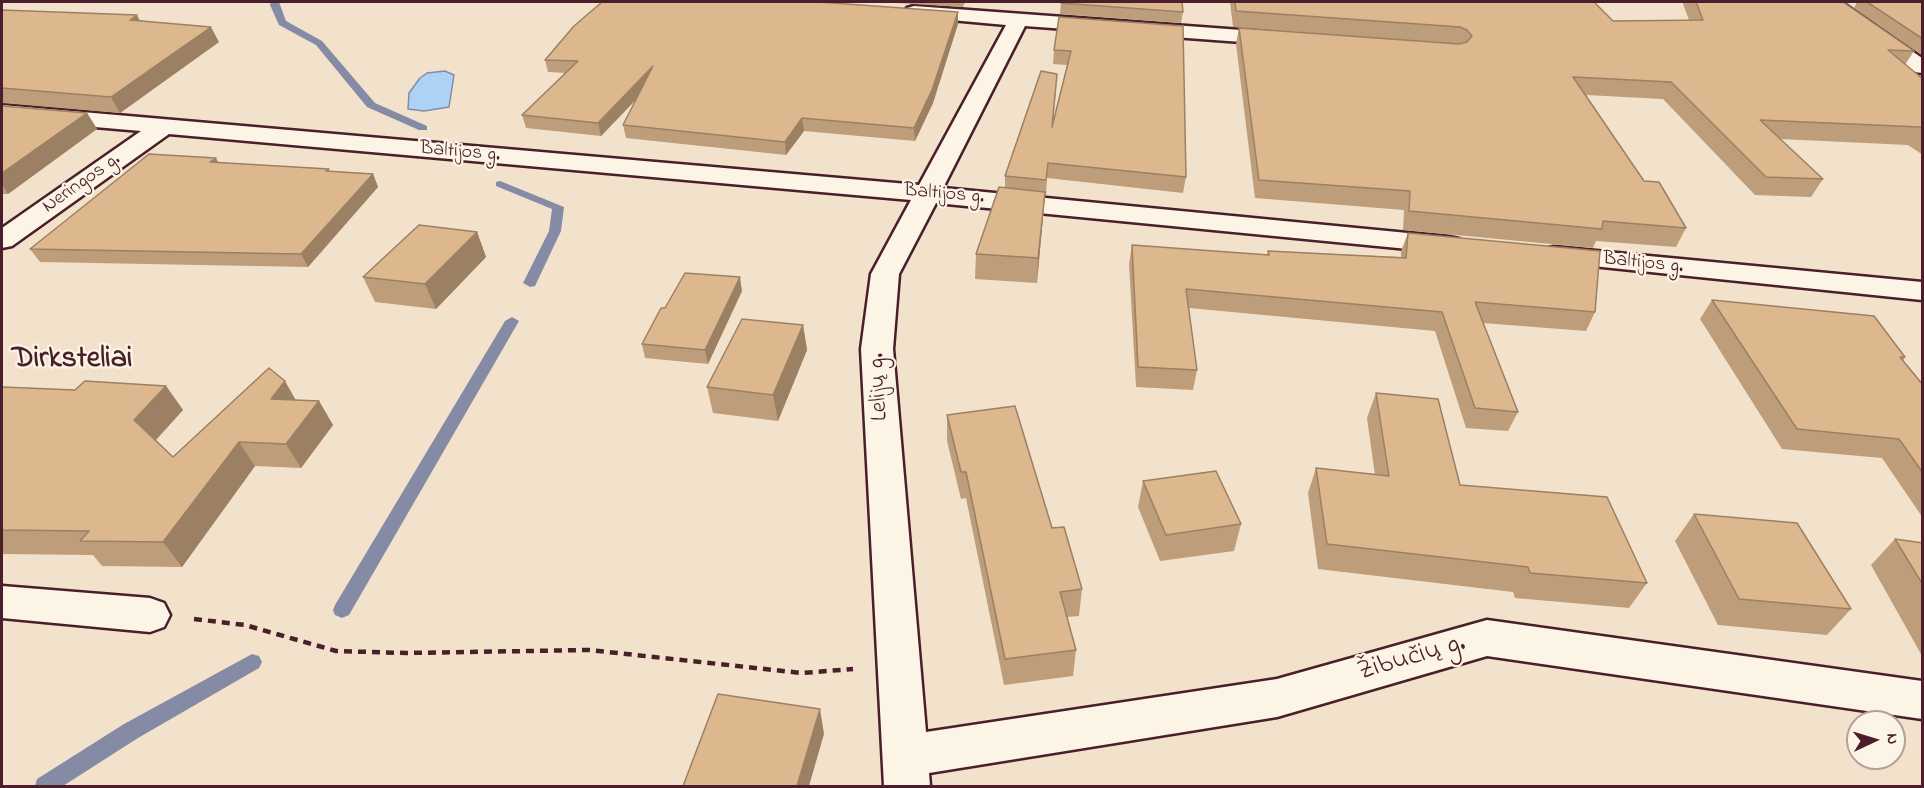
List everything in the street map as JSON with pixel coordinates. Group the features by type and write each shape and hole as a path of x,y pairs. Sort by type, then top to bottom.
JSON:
{"street":[{"path":"1830,2 1923,67"},
{"path":"894,10 1301,40"},
{"name":"Lelijų g.","path":"906,771 877,349 885,274 1019,19"},
{"name":"Baltijos g.","path":"2,112 928,194 1472,247"},
{"name":"Neringos g.","path":"2,240 163,127"},
{"name":"Baltijos g.","path":"1532,253 1923,291"},
{"path":"2,602 150,615"},
{"name":"Žibučių g.","path":"906,771 1277,698 1487,638 1923,700"}],"path":[{"path":"150,615 245,625 336,651 406,653 589,650 802,673 899,666"}],"water":[{"path":"445,71 454,75 449,107 424,111 408,109 409,93 420,78 427,73"}],"building":[{"path":"602,2 819,2 958,12 932,90 914,128 802,118 785,142 623,125 653,66 598,123 522,115 578,61 545,60 574,26"},
{"path":"1182,2 1183,12 1061,3"},
{"path":"1235,2 1594,2 1613,21 1703,20 1696,2 1843,2 1914,51 1888,50 1923,79 1923,129 1920,127 1760,120 1823,179 1766,177 1671,82 1573,77 1644,181 1659,182 1686,228 1603,221 1602,229 1409,211 1410,191 1259,180 1239,28 1459,44 1467,42 1472,36 1460,27 1236,11"},
{"path":"1867,2 1923,2 1923,39"},
{"path":"2,10 137,15 130,20 211,27 111,97 2,88"},
{"path":"1059,17 1183,26 1186,177 1048,163 1046,180 1005,176 1041,71 1057,74 1052,127 1071,51 1054,50"},
{"path":"2,106 87,113 2,173"},
{"path":"149,154 216,158 210,162 373,174 301,254 30,249"},
{"path":"999,187 1045,192 1038,258 976,254"},
{"path":"419,225 477,232 425,284 363,277"},
{"path":"1408,233 1600,251 1595,312 1475,302 1518,412 1475,408 1442,312 1186,289 1197,370 1138,367 1132,245 1269,255 1268,251 1406,258"},
{"path":"685,273 740,277 705,350 642,344 661,308 665,308"},
{"path":"1712,300 1874,316 1905,357 1900,357 1923,385 1923,473 1899,439 1797,429"},
{"path":"742,319 803,325 773,395 707,387"},
{"path":"269,368 285,381 271,399 319,401 286,444 239,442 163,542 80,541 89,531 2,530 2,387 75,390 85,381 166,386 134,420 173,457"},
{"path":"1376,393 1438,399 1460,485 1607,497 1647,583 1530,573 1528,567 1327,544 1316,468 1389,476"},
{"path":"1015,406 1052,528 1064,527 1082,589 1060,592 1076,650 1005,659 966,472 961,472 947,415"},
{"path":"1216,471 1241,524 1166,535 1143,481"},
{"path":"1694,514 1797,523 1851,609 1739,599"},
{"path":"1895,539 1923,543 1923,585"},
{"path":"718,694 820,709 797,786 683,786"}],"waterway":[{"path":"275,2 274,5 282,23 319,43 371,105 423,128"},
{"path":"500,184 558,207 555,231 530,283"},
{"path":"342,610 512,321"},
{"path":"45,786 131,731 252,662"}],"district":[{"name":"Dirksteliai","path":"72,361"}]}
